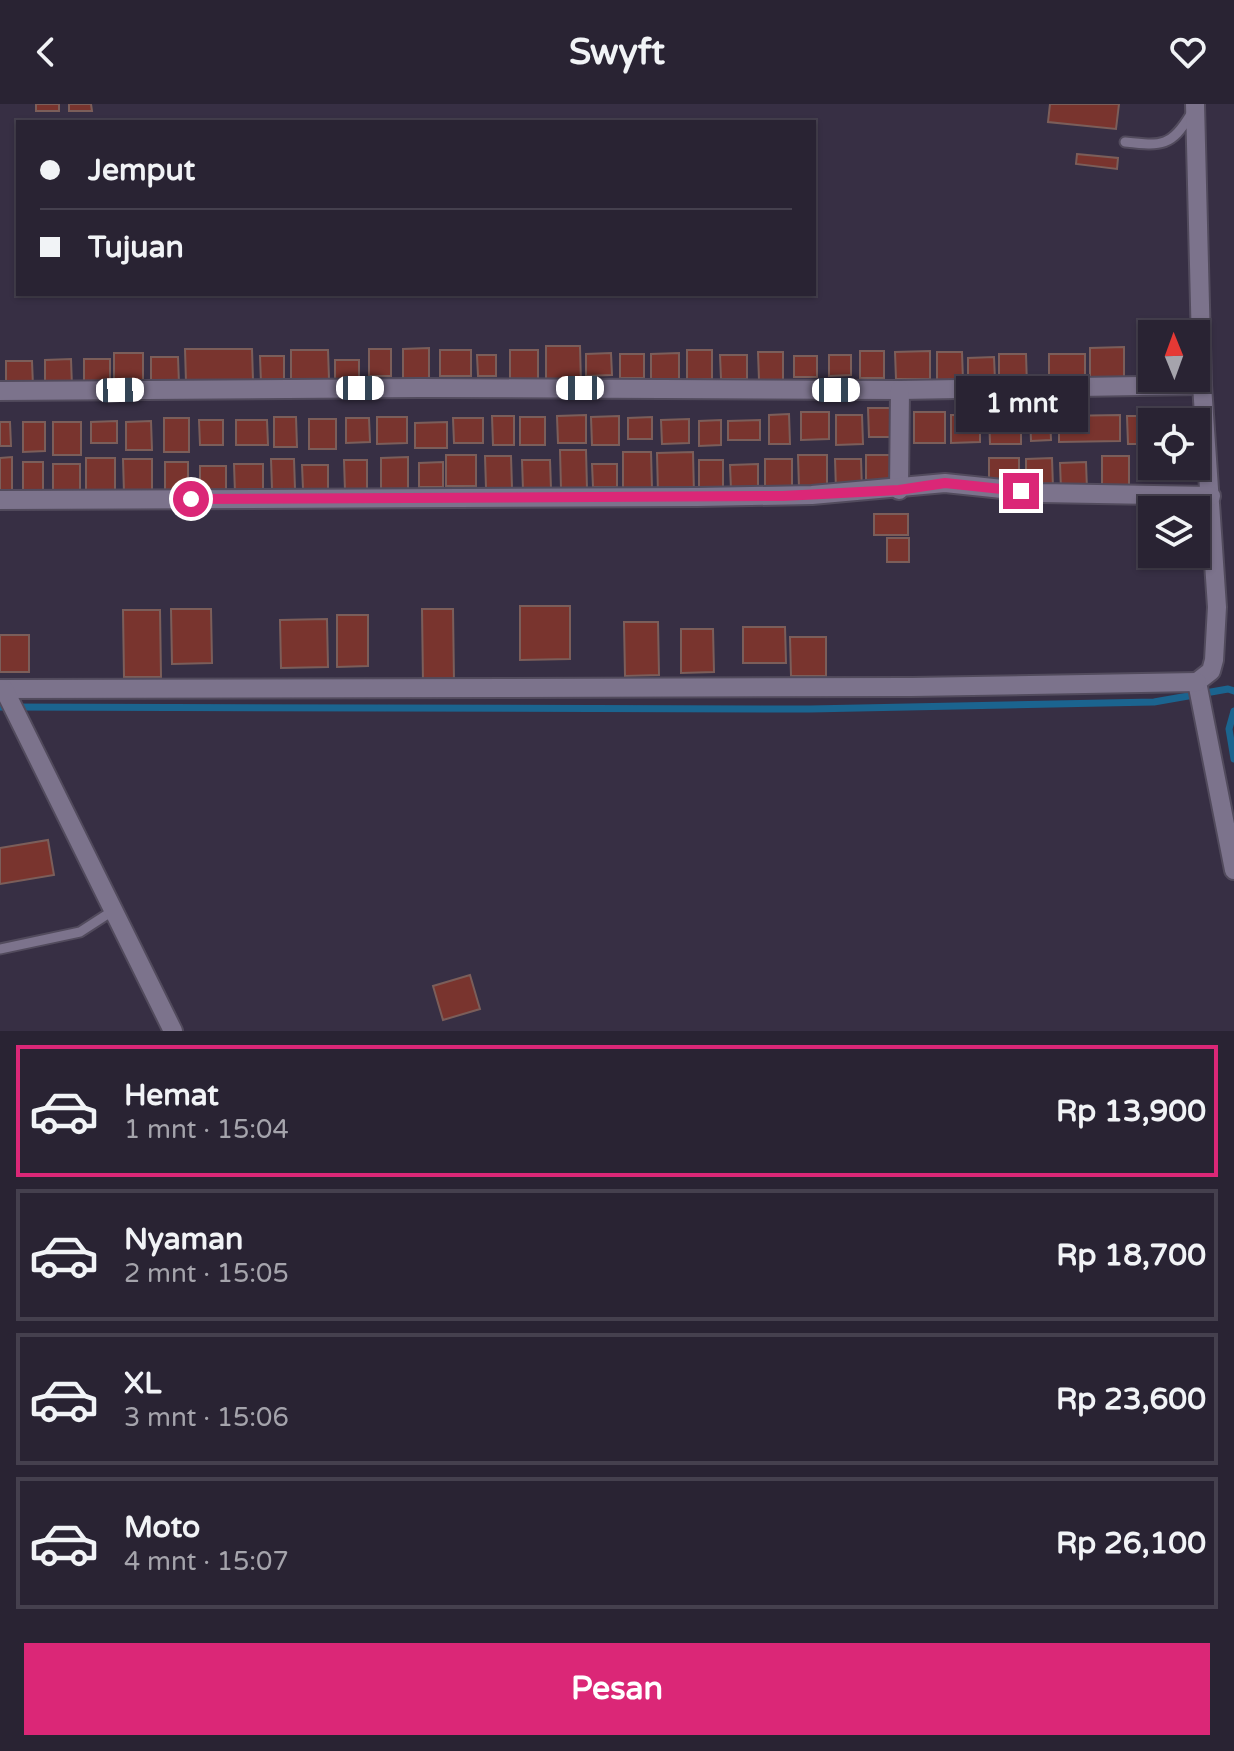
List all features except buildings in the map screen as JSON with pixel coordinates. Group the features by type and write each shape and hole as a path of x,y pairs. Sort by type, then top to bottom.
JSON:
{"street":[{"path":"1195,106 1200,320"},
{"path":"0,391 420,388 900,390 1138,386"},
{"path":"899,490 900,390"},
{"path":"173,1031 2,689 881,687 1197,682 1211,671 1216,639 1211,496 1203,392"},
{"path":"0,500 812,495 961,483 1041,493 1211,496"},
{"path":"1197,682 1234,870"}],"lane":[{"path":"1125,142 1154,145 1168,142 1178,135 1195,106"},
{"path":"0,949 80,932 114,910"}],"waterway":[{"path":"0,707 810,709 1154,702 1228,689 1234,691"},
{"path":"1234,711 1229,729 1234,759"}],"route":[{"path":"191,499 783,496 899,490 945,483 1021,491"}]}
